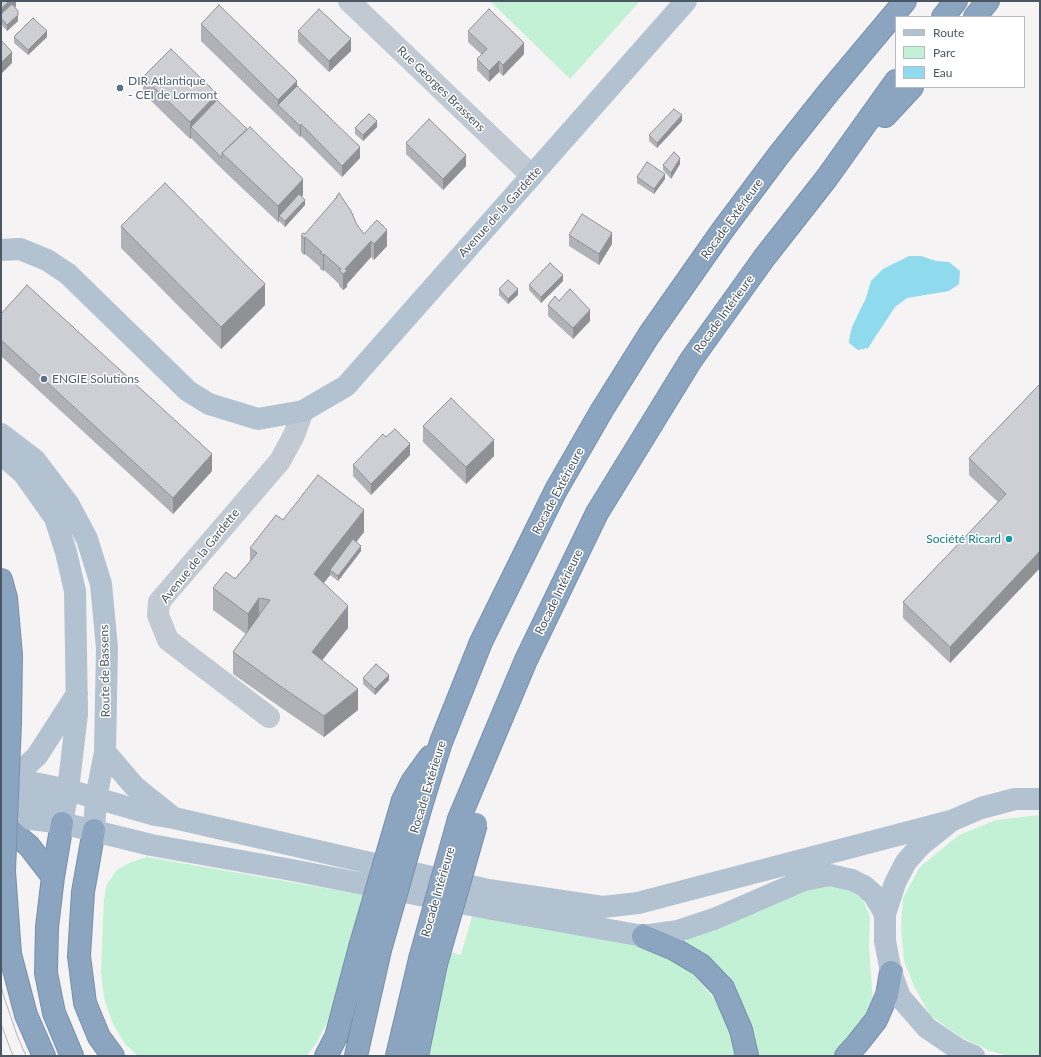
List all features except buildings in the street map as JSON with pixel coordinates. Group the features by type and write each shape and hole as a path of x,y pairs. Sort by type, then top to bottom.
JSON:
{"highway":[{"name":"Rocade Extérieure","path":"356,1056 370,949 412,803 441,742 481,642 556,490 606,403 649,335 722,231 805,122 905,1"},
{"path":"944,16 956,1"},
{"path":"976,16 988,1"},
{"path":"826,179 895,82"},
{"path":"826,179 911,88"},
{"name":"Rocade Intérieure","path":"428,962 468,822 481,804 484,757 526,660 597,513 691,360 764,258 826,179"},
{"path":"1,580 6,598 11,655 4,871 10,954 26,1015 44,1056"},
{"path":"65,806 53,877 47,927 46,973 54,1013 72,1056"},
{"path":"95,814 83,892 79,956 85,1003 99,1037 112,1056"},
{"path":"1,822 29,846 53,877"},
{"path":"643,936 674,949 701,965 723,988 741,1030 747,1056"},
{"path":"326,1056 336,1037 370,949"},
{"path":"397,1056 428,962"},
{"path":"417,1056 428,962"},
{"path":"846,1056 876,1020 887,995 891,972"}],"main road":[{"name":"Avenue de la Gardette","path":"1,250 20,249 47,260 68,274 188,391 209,404 258,419 303,411 346,386 686,1"},
{"name":"Route de Bassens","path":"1,434 35,460 69,505 87,539 101,584 107,648 105,752 95,814"},
{"path":"1,454 23,474 55,518 66,552 75,592 77,714 65,806"},
{"path":"77,694 37,756 5,783 65,806 95,814 136,821 165,817 488,890 603,907 638,903 951,821 981,808 1015,799 1040,799"},
{"path":"105,752 134,786 165,817"},
{"path":"1,815 65,806 95,814 151,845 300,871 481,907 643,936 678,931 714,919 804,880 830,875 852,880 864,886 874,895 885,914"},
{"path":"951,821 920,846 906,862 895,883 885,914 884,941 891,972 900,997 927,1028 958,1049 974,1056"}],"street":[{"name":"Rue Georges Brassens","path":"349,1 532,176"},
{"name":"Avenue de la Gardette","path":"269,717 168,640 158,615 159,602 280,461 294,435 303,411"}],"green space":[{"path":"490,1 640,1 570,79"},
{"path":"1040,815 1040,1056 1009,1056 990,1051 959,1036 930,1015 914,986 904,961 901,927 903,898 920,867 959,835 996,820"},
{"path":"147,857 364,895 339,987 326,1024 317,1042 307,1056 138,1056 126,1045 112,1022 104,998 101,972 104,899 107,884 117,870 131,862"},
{"path":"835,883 862,898 870,916 869,946 873,1003 834,1056 756,1056 755,1041 741,1003 679,942 808,885"},
{"path":"473,913 620,939 671,957 694,974 715,1000 729,1029 738,1056 428,1056 449,952 461,955"}],"water":[{"path":"909,256 921,256 936,261 949,262 960,271 959,284 949,291 907,298 895,307 868,348 858,350 849,343 849,340 852,327 866,298 871,281 883,269"}],"tram line":[{"path":"1,984 17,1035 26,1056"},
{"path":"1,1024 13,1056"}],"place":[{"name":"DIR Atlantique - CEI de Lormont","path":"120,88"},
{"name":"ENGIE Solutions","path":"44,379"},
{"name":"Société Ricard","path":"1009,539"}]}
